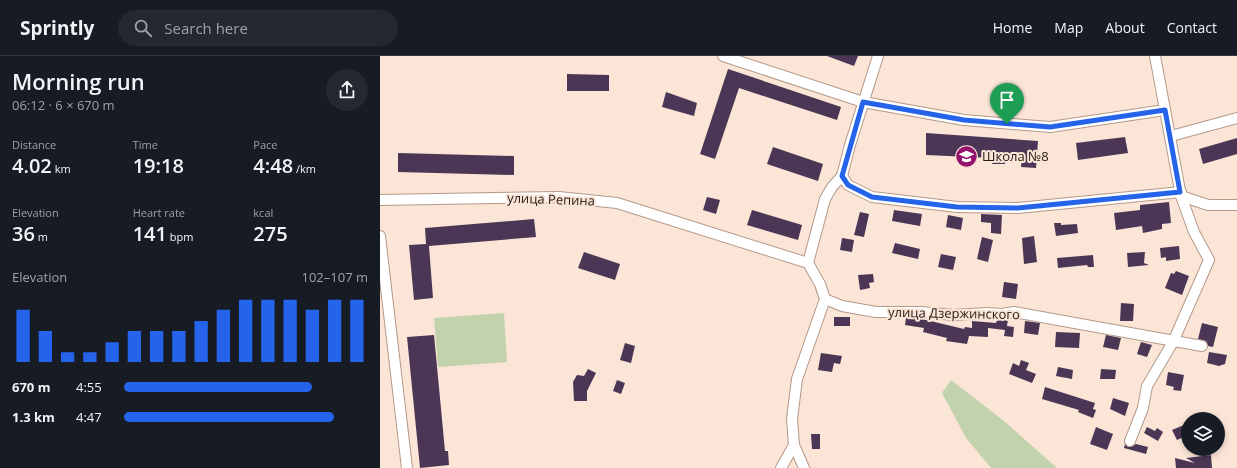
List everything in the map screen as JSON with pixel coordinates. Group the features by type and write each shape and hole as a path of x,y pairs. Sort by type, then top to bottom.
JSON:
{"street":[{"path":"723,56 863,102 964,120 1050,127 1165,110"},
{"path":"804,468 794,445 792,419 797,379 825,299 820,284 808,263 826,200 832,187 842,176 878,56"},
{"path":"1130,440 1144,408 1147,386 1173,342 1209,260 1194,232 1181,194 1155,56"},
{"path":"1171,136 1237,118"},
{"path":"842,176 848,185 872,197 957,207 1018,208 1181,194 1208,205 1237,205"},
{"name":"улица Репина","path":"380,200 559,197 617,203 808,263"},
{"path":"380,236 407,468"},
{"name":"улица Дзержинского","path":"825,299 842,306 876,312 921,312 953,315 987,313 1002,314 1014,312 1173,342 1202,346"},
{"path":"781,468 794,445"}],"green space":[{"path":"504,313 507,362 438,367 434,318"},
{"path":"951,380 1004,421 1057,468 991,468 966,438 942,393"}],"building":[{"path":"827,56 858,56 854,66"},
{"path":"728,69 841,107 837,120 739,88 715,159 700,154"},
{"path":"567,74 609,75 609,91 567,91"},
{"path":"666,92 697,103 694,116 662,107"},
{"path":"926,133 1038,141 1036,168 1021,167 1022,156 1006,154 1005,164 992,164 993,158 926,155"},
{"path":"1125,137 1128,153 1078,160 1076,143"},
{"path":"1237,138 1237,154 1203,164 1199,149"},
{"path":"773,147 823,164 818,181 767,164"},
{"path":"398,153 514,156 514,175 398,172"},
{"path":"707,197 720,200 716,214 703,210"},
{"path":"1169,202 1171,223 1162,224 1162,229 1143,233 1142,226 1116,230 1114,213 1140,210 1140,205"},
{"path":"752,210 802,225 798,240 747,225"},
{"path":"894,210 922,214 920,226 892,221"},
{"path":"860,212 869,214 864,237 854,235"},
{"path":"981,214 1002,215 1001,234 991,233 991,223 981,222"},
{"path":"948,215 963,218 961,230 946,227"},
{"path":"534,219 536,237 429,246 433,298 414,300 409,245 426,244 425,228"},
{"path":"1054,223 1061,223 1061,225 1077,224 1078,233 1056,236"},
{"path":"1034,236 1037,262 1024,264 1022,238"},
{"path":"982,237 993,240 988,262 977,259"},
{"path":"842,238 854,240 852,252 840,250"},
{"path":"895,243 920,249 918,259 892,253"},
{"path":"1179,246 1180,259 1166,261 1166,257 1161,258 1160,248"},
{"path":"584,252 620,264 615,280 578,268"},
{"path":"1145,252 1144,263 1149,265 1128,267 1127,253"},
{"path":"941,254 956,257 953,270 938,267"},
{"path":"1093,255 1094,267 1088,267 1087,265 1058,268 1057,258"},
{"path":"1176,271 1189,276 1182,295 1165,288 1171,273 1174,274"},
{"path":"873,274 874,282 869,283 870,288 860,290 858,275"},
{"path":"1004,282 1018,284 1016,299 1002,297"},
{"path":"1121,303 1134,304 1133,321 1120,321"},
{"path":"834,317 850,317 850,326 834,326"},
{"path":"906,318 918,318 964,329 965,327 972,328 972,321 996,323 997,320 1008,320 1007,326 1014,327 1013,337 1004,336 1005,330 988,328 988,337 969,336 967,344 946,341 947,338 923,332 924,328 905,325"},
{"path":"1025,321 1040,323 1038,335 1024,333"},
{"path":"1202,323 1218,327 1213,347 1208,346 1206,341 1198,339"},
{"path":"1056,332 1080,333 1079,348 1055,347"},
{"path":"434,335 445,451 448,451 449,465 420,468 407,337"},
{"path":"1106,335 1121,338 1118,350 1103,347"},
{"path":"1141,342 1152,345 1147,357 1137,354"},
{"path":"625,343 635,346 631,363 620,360"},
{"path":"1209,352 1227,355 1225,364 1219,366 1207,363"},
{"path":"821,353 842,356 840,364 834,363 832,372 818,370"},
{"path":"1021,360 1029,363 1026,370 1036,374 1032,383 1009,374 1013,363 1019,366"},
{"path":"1058,367 1073,370 1072,379 1056,376"},
{"path":"588,369 596,373 587,391 587,401 574,401 573,382 577,375 584,376"},
{"path":"1101,369 1116,370 1115,379 1100,379"},
{"path":"1168,372 1184,375 1181,391 1173,390 1174,387 1166,385"},
{"path":"617,380 625,383 621,394 613,391"},
{"path":"1045,387 1095,403 1093,409 1096,410 1093,418 1078,412 1079,410 1042,399"},
{"path":"1113,398 1129,403 1125,416 1110,409"},
{"path":"1181,426 1181,438 1177,440 1172,430"},
{"path":"1096,427 1113,434 1107,450 1090,444"},
{"path":"1147,427 1155,431 1157,428 1163,432 1158,441 1144,433"},
{"path":"811,434 820,434 820,449 812,449"},
{"path":"1125,444 1128,447 1136,444 1148,447 1146,454 1124,448"},
{"path":"1211,456 1212,468 1176,468 1175,458 1195,463 1186,458"}],"place":[{"name":"Школа №8","path":"966,156"}],"route":[{"path":"863,102 964,120 1007,124 1050,127 1165,110 1171,136 1180,192 1018,208 957,207 872,197 848,185 842,176 863,102"}]}
